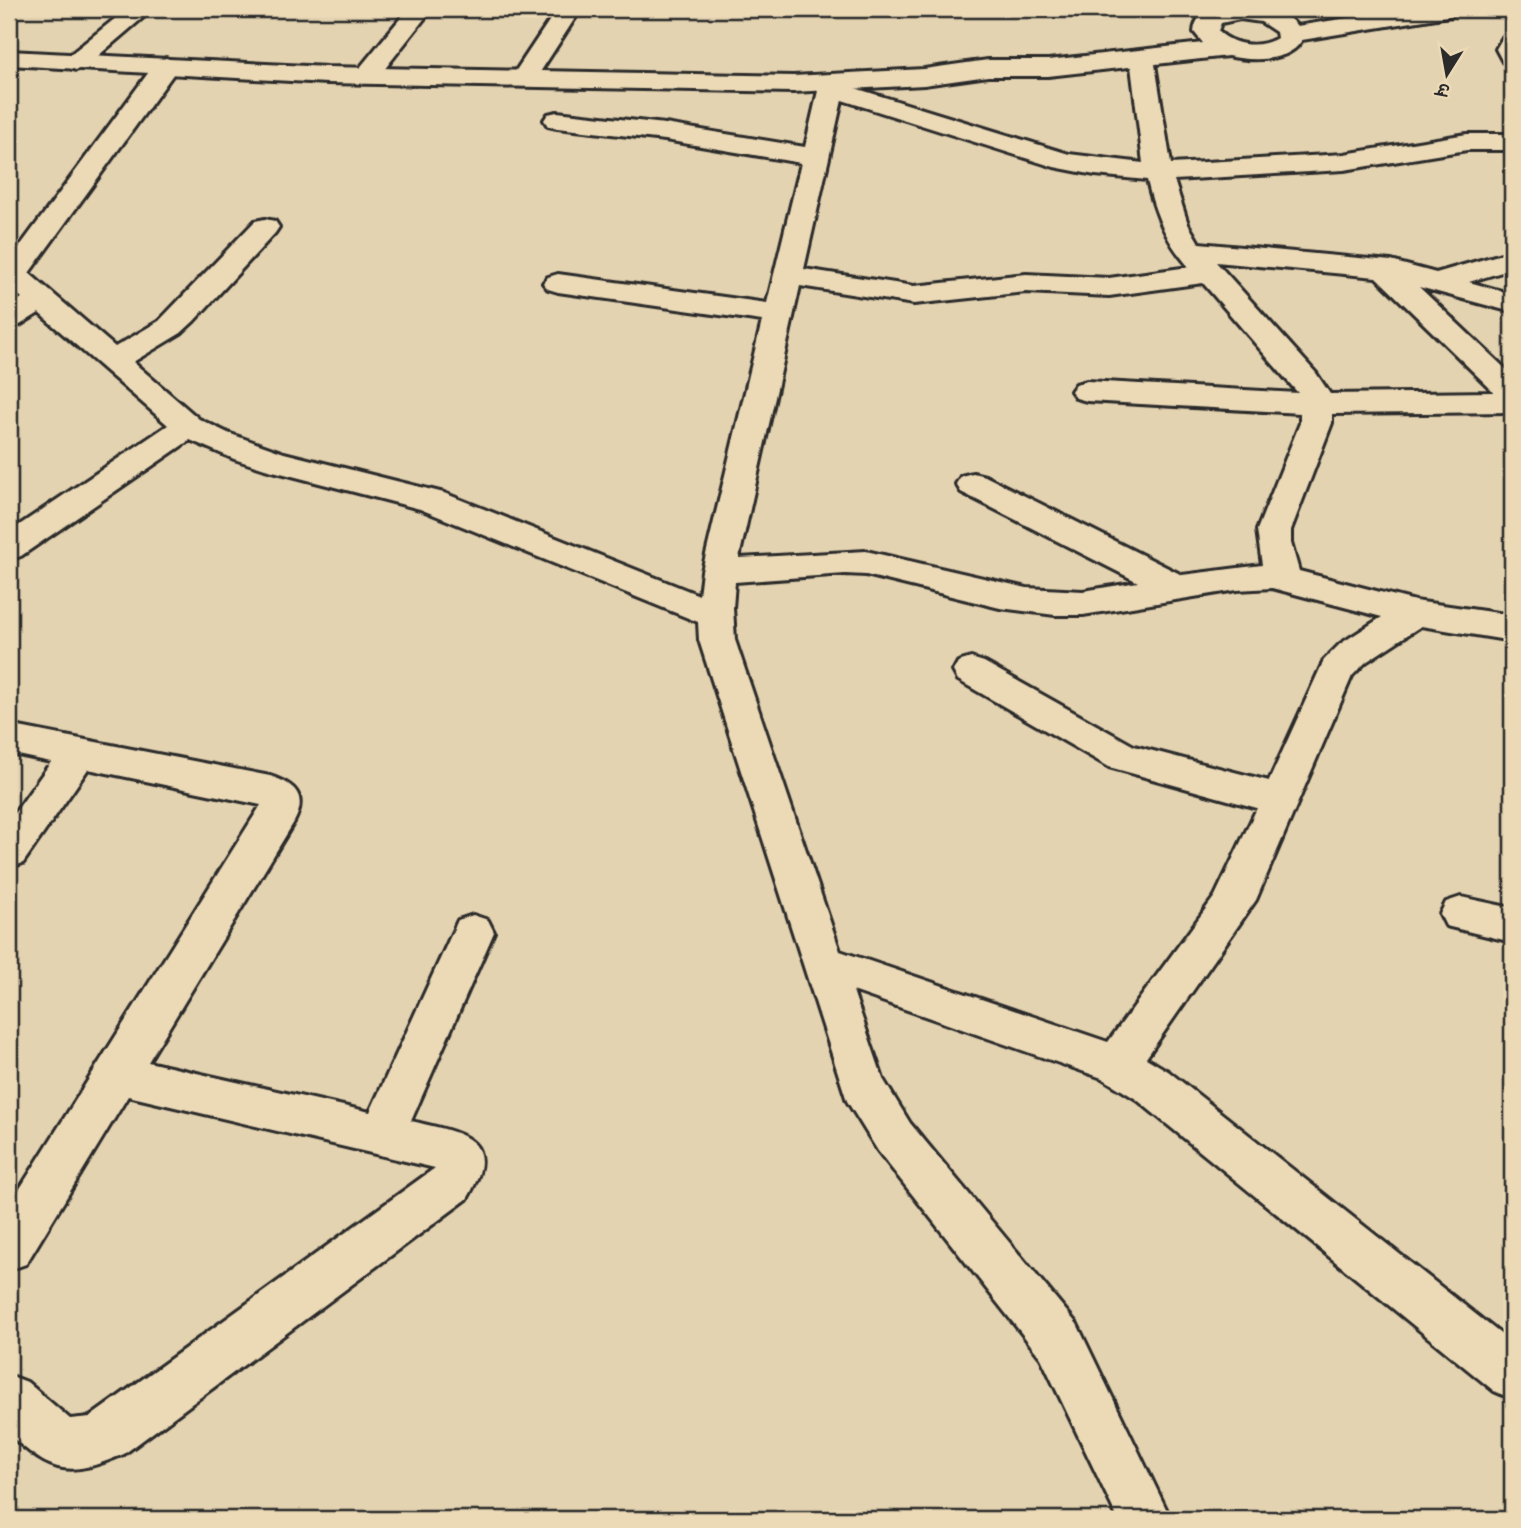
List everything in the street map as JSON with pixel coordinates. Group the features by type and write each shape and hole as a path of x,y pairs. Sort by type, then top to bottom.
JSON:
{"street":[{"path":"76,62 141,9"},
{"path":"368,75 420,9"},
{"path":"524,78 569,9"},
{"path":"988,68 1034,52 1240,12 1327,9"},
{"path":"1290,34 1448,9"},
{"path":"9,58 368,75 833,86 988,68 1048,68 1230,48 1258,52 1282,47 1289,41 1287,28 1259,13"},
{"path":"1213,17 1210,38 1230,48"},
{"path":"1512,42 1508,49 1512,57"},
{"path":"1142,58 1170,218 1190,251 1305,380 1315,396 1316,423 1274,530 1274,543 1283,578"},
{"path":"166,66 11,273 188,426 212,440 246,452 406,491 432,500 715,615"},
{"path":"833,86 1063,161 1160,173 1344,162 1467,142 1512,142"},
{"path":"833,86 719,571 715,615 717,640 863,1087 894,1137 1049,1325 1144,1519"},
{"path":"556,120 665,132 816,158"},
{"path":"114,362 176,321 265,227"},
{"path":"1190,251 1384,269 1512,303"},
{"path":"1438,282 1512,260"},
{"path":"1384,269 1512,392"},
{"path":"789,275 914,295 1026,282 1109,287 1210,273"},
{"path":"558,283 779,314"},
{"path":"9,319 41,299"},
{"path":"1087,391 1316,404 1512,402"},
{"path":"9,548 188,426"},
{"path":"973,484 1179,588"},
{"path":"719,571 866,563 996,596 1057,604 1083,603 1237,578 1283,578 1415,614 1512,628"},
{"path":"1117,1064 1230,908 1252,866 1337,669 1353,653 1415,614"},
{"path":"971,671 1123,757 1280,799"},
{"path":"9,739 270,791 280,797 282,803 281,811 9,1248"},
{"path":"9,852 78,753"},
{"path":"1461,914 1512,925"},
{"path":"382,1135 472,932"},
{"path":"822,963 1117,1064 1152,1085 1512,1374"},
{"path":"9,1400 54,1437 67,1444 86,1444 106,1436 451,1184 459,1171 459,1159 451,1151 117,1074"}]}
